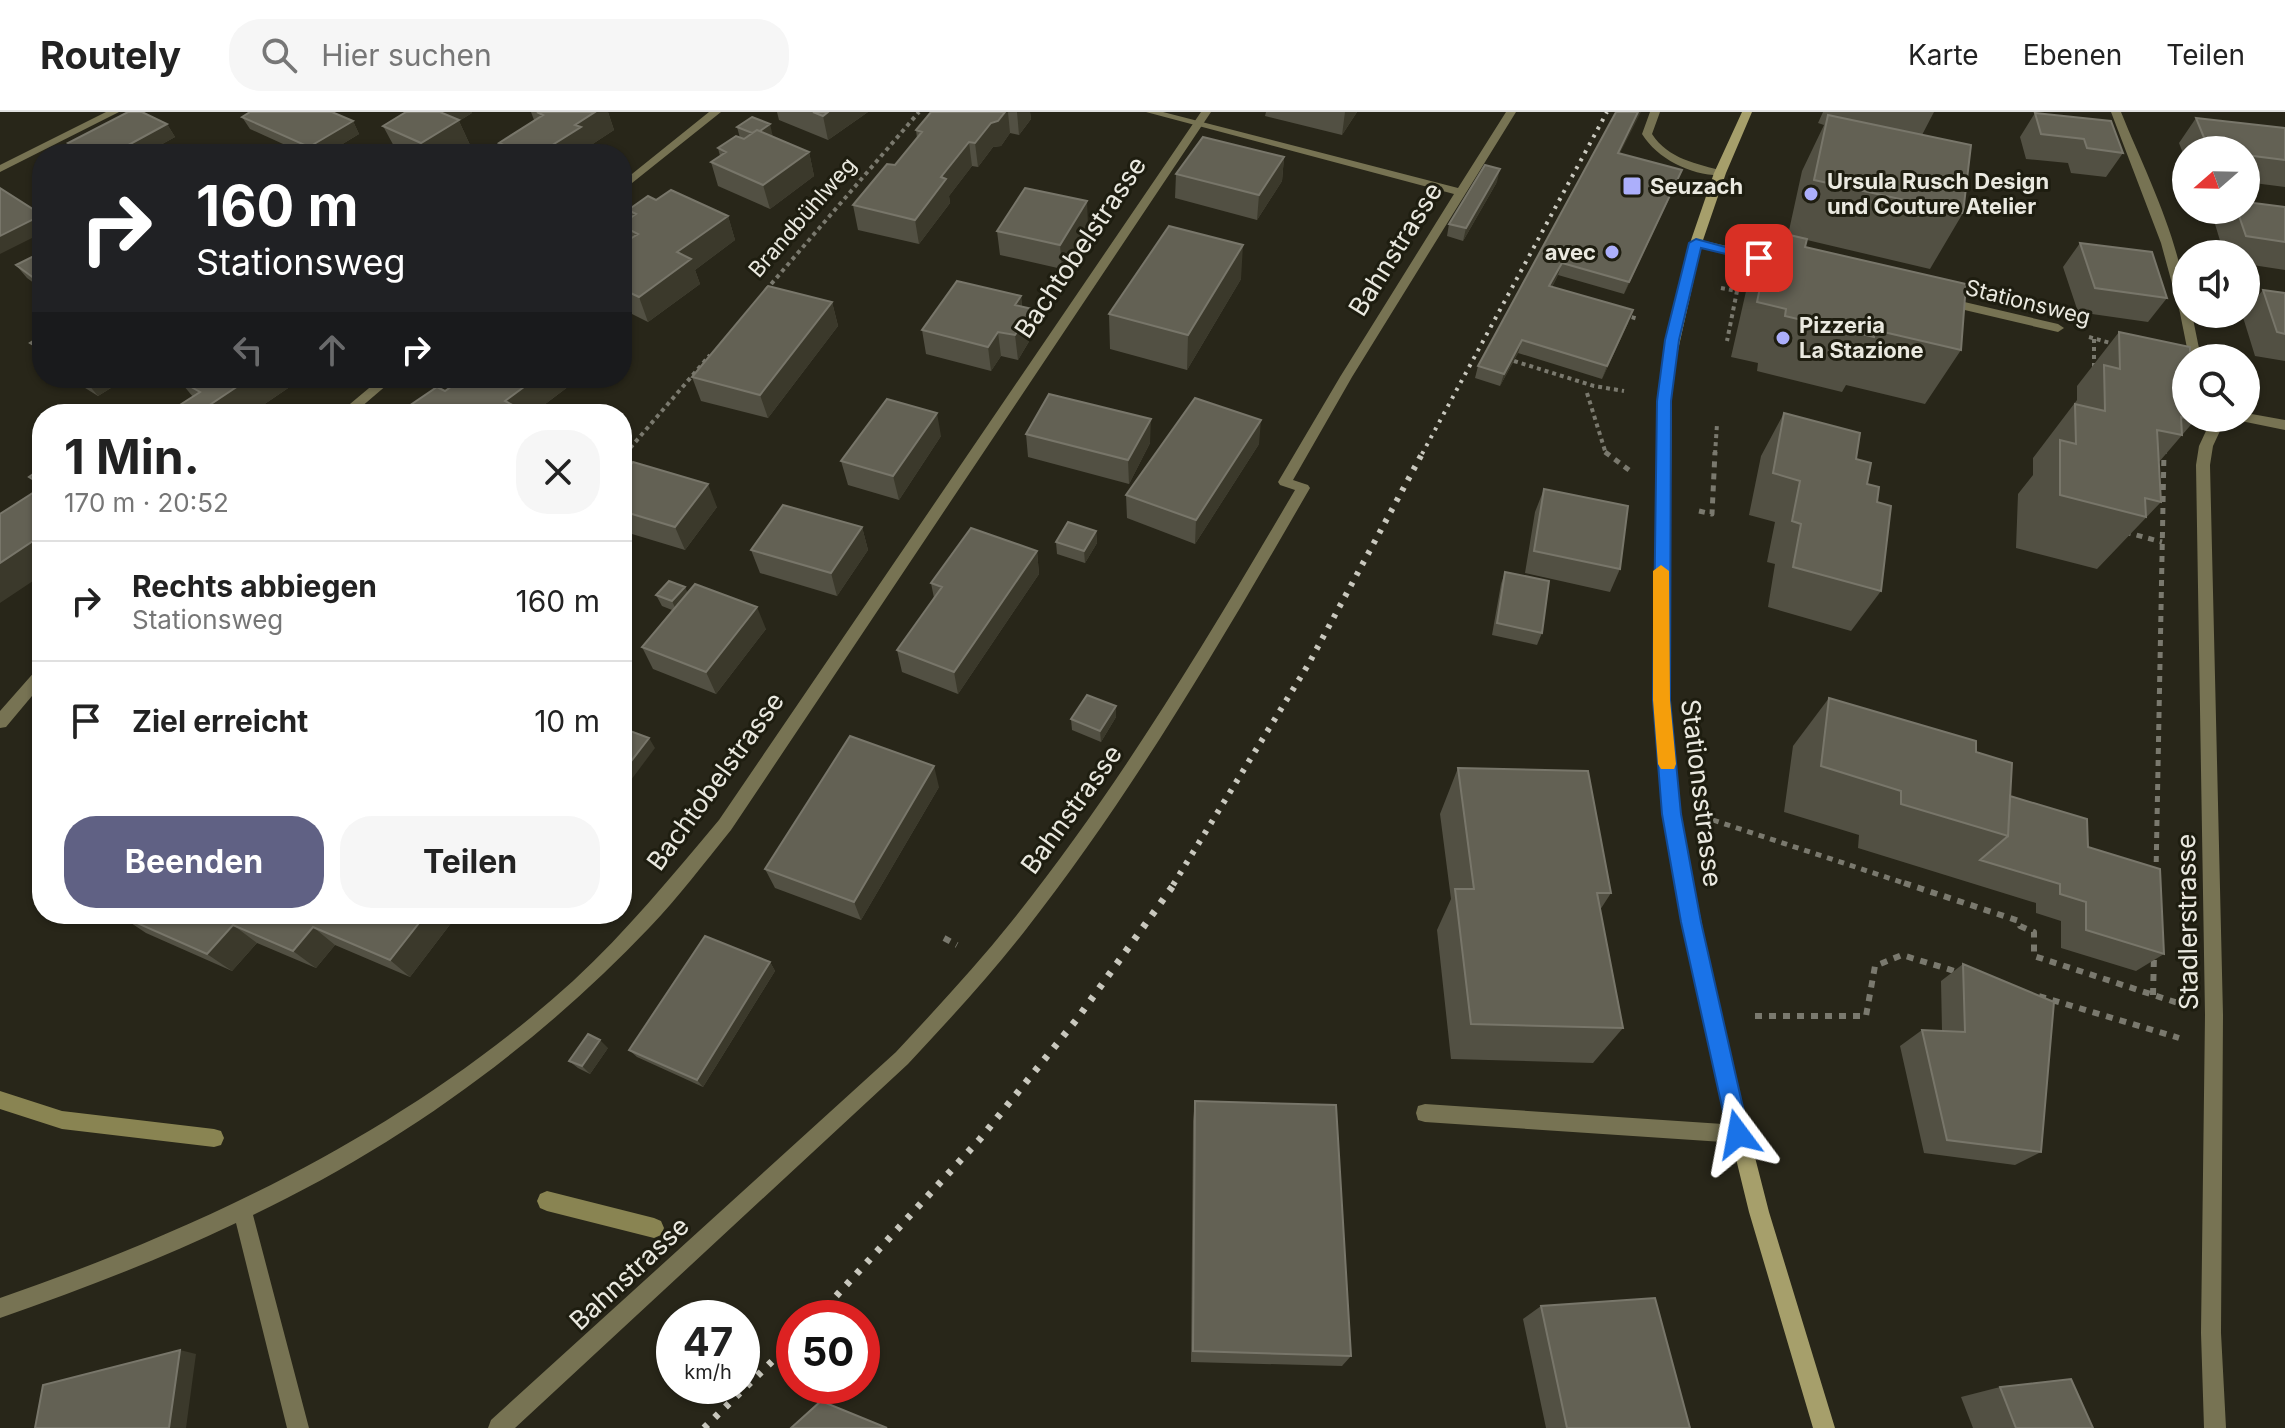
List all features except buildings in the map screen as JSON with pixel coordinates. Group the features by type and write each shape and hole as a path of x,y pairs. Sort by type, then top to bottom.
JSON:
{"main road":[{"name":"Stationsstrasse","path":"1747,112 1720,173 1696,243 1672,340 1664,401 1661,700 1677,845 1738,1134 1784,1301 1824,1428"}],"street":[{"path":"50,144 114,112"},
{"path":"632,180 716,112"},
{"path":"1151,112 1202,118 1460,192"},
{"name":"Bahnstrasse","path":"499,1428 902,1058 990,961 1114,798 1183,694 1303,488 1285,482 1511,112"},
{"path":"1655,112 1647,134 1653,145 1686,164 1720,173"},
{"path":"2116,112 2172,262"},
{"name":"Bachtobelstrasse","path":"0,1308 112,1269 242,1210 359,1148 469,1074 566,996 643,924 725,825 1202,118"},
{"path":"0,169 32,153"},
{"path":"1696,243 1789,265"},
{"name":"Stationsweg","path":"1923,296 2058,328"},
{"path":"357,404 377,388"},
{"path":"2260,421 2285,425"},
{"name":"Stadlerstrasse","path":"2212,432 2203,465 2214,1015 2211,1333 2215,1428"},
{"path":"0,722 32,685"},
{"path":"1425,1113 1738,1134"},
{"path":"242,1210 298,1428"}],"path":[{"name":"Brandbühlweg","path":"766,291 919,112"},
{"path":"1721,288 1737,291 1727,341"},
{"path":"1617,313 1638,319"},
{"name":"Stationsweg","path":"2058,328 2122,346"},
{"path":"2094,339 2094,382"},
{"path":"632,446 714,351"},
{"path":"1514,361 1594,386 1624,391"},
{"path":"1587,393 1606,455 1629,470"},
{"path":"1692,509 1712,514 1717,424"},
{"path":"2156,889 2164,440"},
{"path":"2117,529 2173,545"},
{"path":"1713,820 2019,921 2020,926 2034,932 2034,956 2214,1015"},
{"path":"2153,995 2154,949"},
{"path":"1755,1016 1866,1016 1875,966 1902,955 1976,977"},
{"path":"2036,995 2214,1049"}],"waterway":[{"path":"0,1100 62,1120 214,1138"},
{"path":"547,1201 654,1228"}],"railway":[{"path":"1422,454 1607,112"},
{"path":"1173,885 1308,665 1423,452"},
{"path":"832,1300 980,1139 1077,1019 1175,883"},
{"path":"704,1428 776,1358"}],"slow traffic":[{"path":"1661,571 1661,700 1667,764"}],"place":[{"name":"Seuzach","path":"1632,186"},
{"name":"Ursula Rusch Design und Couture Atelier","path":"1811,194"},
{"name":"avec","path":"1612,252"},
{"name":"Pizzeria La Stazione","path":"1783,338"}],"route":[{"path":"1738,1134 1691,922 1672,814 1661,700 1664,401 1672,340 1696,243 1759,258"}]}
